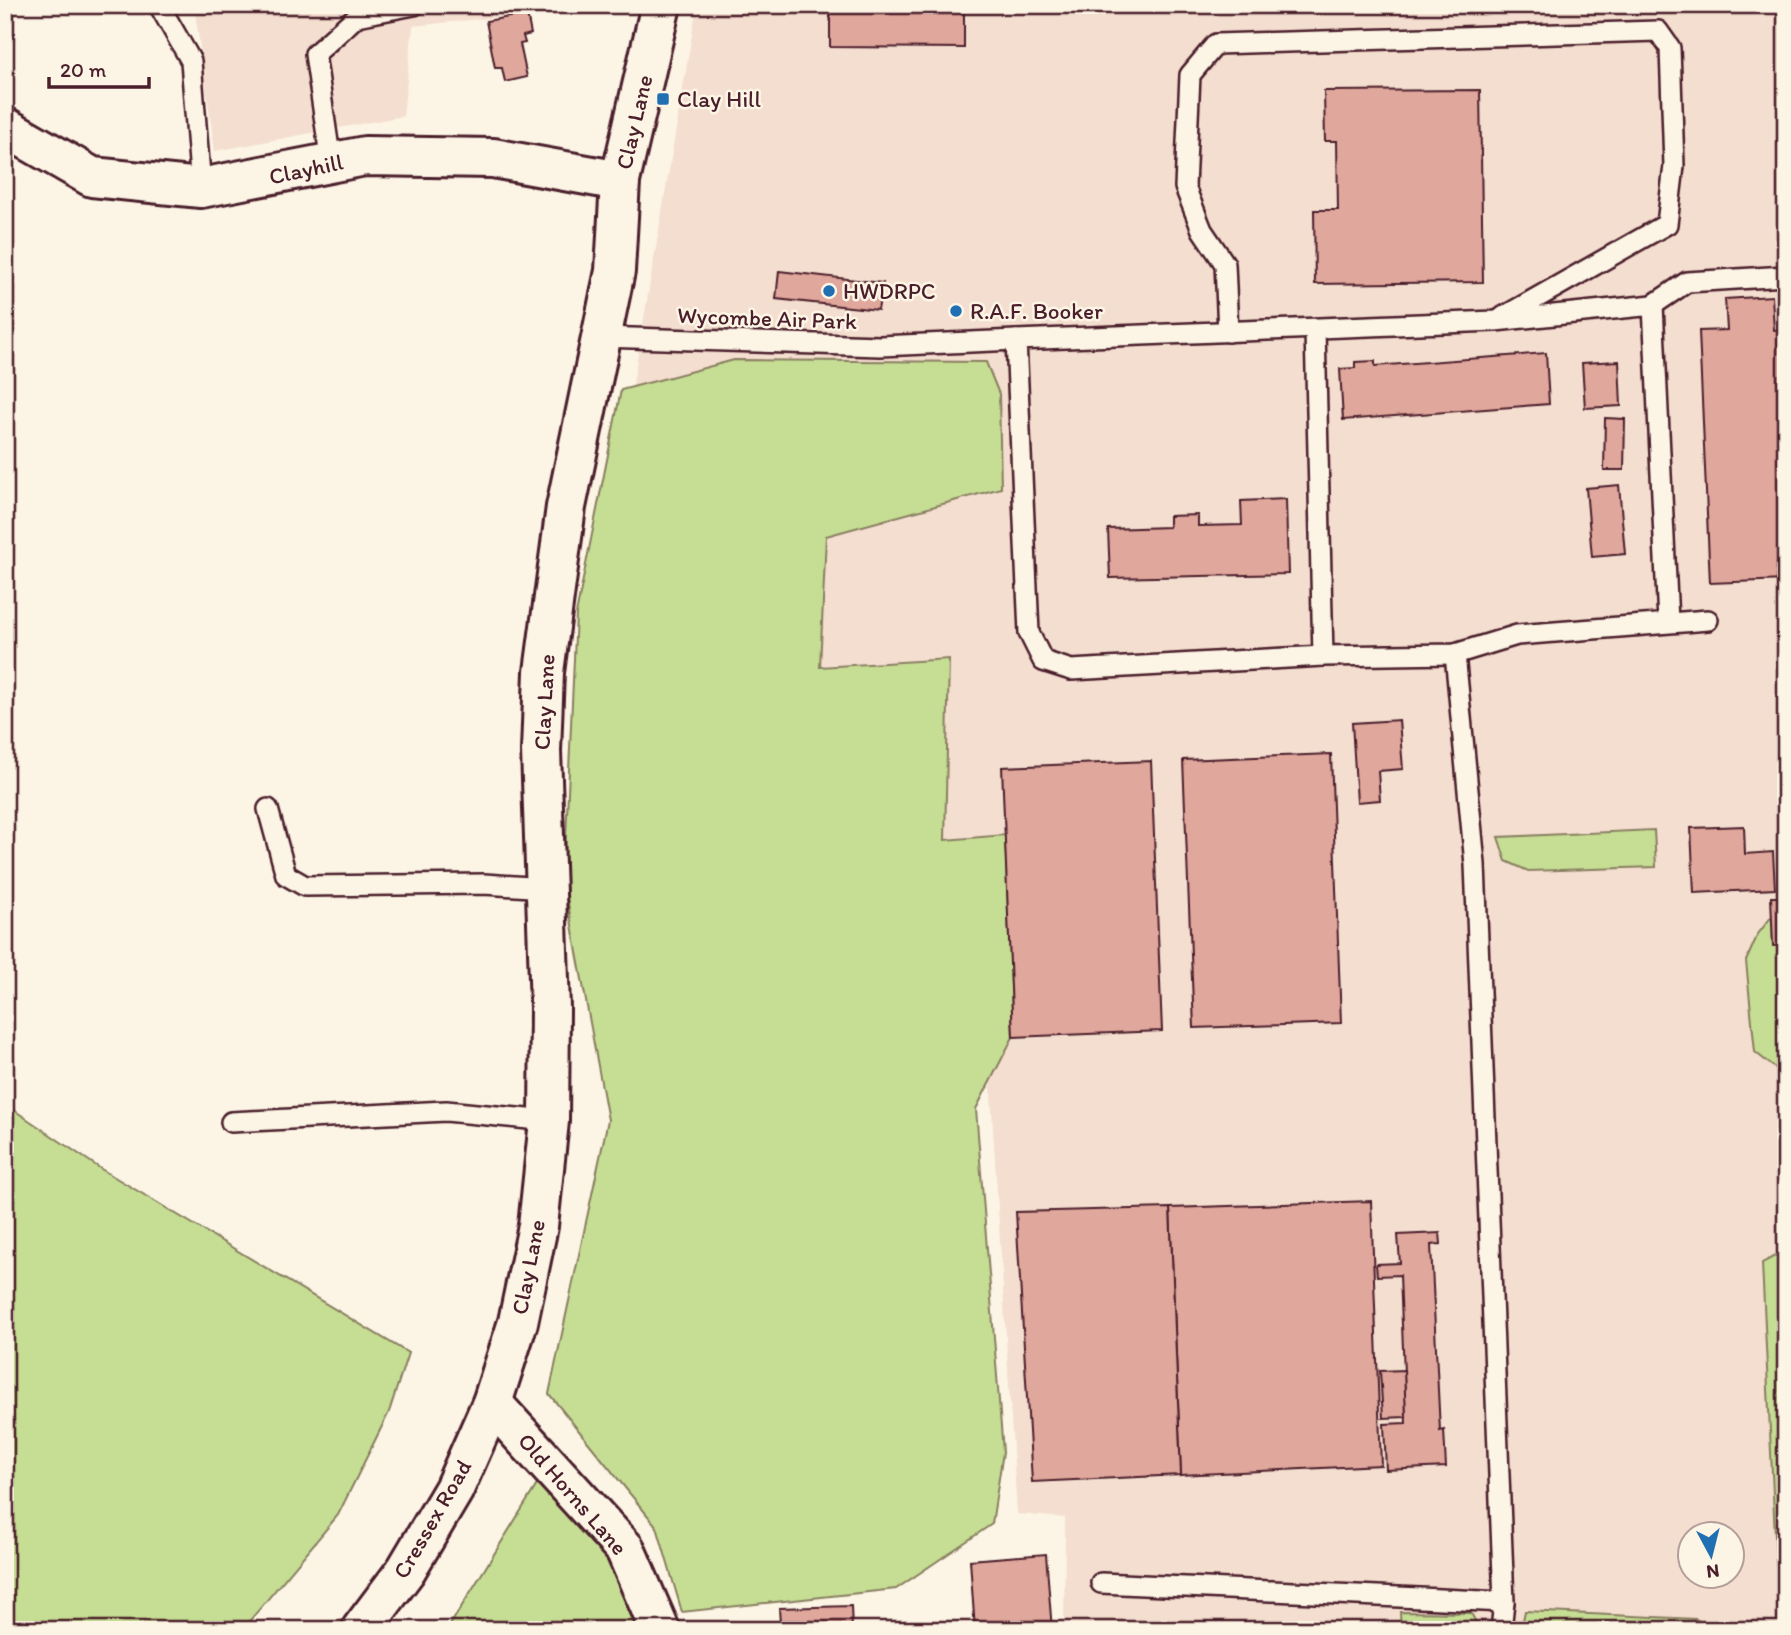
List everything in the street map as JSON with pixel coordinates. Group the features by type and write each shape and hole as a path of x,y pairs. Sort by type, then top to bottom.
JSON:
{"street":[{"name":"Clay Lane","path":"492,1403 518,1322 538,1226 549,1121 541,751 544,672 566,507 615,271 620,181 661,5"},
{"name":"Clayhill","path":"5,127 92,177 201,188 365,156 493,158 620,181"},
{"name":"Cressex Road","path":"361,1630 405,1570 454,1489 492,1403"},
{"name":"Old Horns Lane","path":"492,1403 625,1549 660,1630"}],"lane":[{"path":"159,5 191,61 201,188"},
{"path":"331,163 315,54 357,16 414,5"},
{"path":"1228,332 1225,264 1202,230 1185,187 1190,75 1216,44 1658,31 1670,48 1674,166 1667,223 1495,321"},
{"path":"1668,622 1653,305 1687,282 1786,276"},
{"name":"Wycombe Air Park","path":"601,337 880,346 1495,321 1653,305"},
{"path":"1315,330 1323,656"},
{"path":"1016,340 1029,633 1043,661 1071,670 1323,656 1455,653 1517,635 1708,620"},
{"path":"1455,653 1475,864 1504,1602 1501,1630"},
{"path":"268,809 286,875 305,886 484,884 546,888"},
{"path":"231,1122 446,1111 549,1121"},
{"path":"1101,1583 1504,1602"}],"shaded area":[{"path":"194,5 615,5 413,26 403,116 215,151"},
{"path":"697,5 1786,5 1786,1630 1064,1630 1065,1518 1017,1514 990,1080 622,1091 632,389"}],"green space":[{"path":"734,360 986,362 999,394 1001,488 826,536 820,667 949,659 945,840 1005,835 1013,1037 976,1109 1003,1452 992,1524 896,1589 682,1612 657,1527 549,1394 608,1120 564,882 576,614 621,390"},
{"path":"1654,830 1656,867 1528,871 1506,861 1498,837"},
{"path":"1772,916 1773,945 1786,945 1786,1077 1755,1052 1746,961 1758,934"},
{"path":"5,1104 101,1169 408,1353 389,1412 338,1515 242,1630 5,1630"},
{"path":"1786,1250 1786,1630 1783,1630 1776,1557 1762,1263"},
{"path":"538,1483 598,1502 650,1630 447,1630"},
{"path":"1525,1611 1696,1619 1711,1630 1521,1630"},
{"path":"1400,1612 1471,1613 1480,1630 1401,1630"}],"building":[{"path":"830,5 964,5 964,48 830,47"},
{"path":"527,14 531,34 523,36 525,43 520,44 527,77 505,82 502,68 495,68 486,21"},
{"path":"1480,90 1483,282 1315,284 1314,210 1338,210 1337,141 1325,141 1324,91"},
{"name":"HWDRPC","path":"779,271 883,283 878,310 776,299"},
{"path":"1772,296 1774,330 1786,329 1786,580 1710,583 1699,331 1727,330 1725,299"},
{"path":"1546,353 1549,404 1343,420 1340,369 1355,368 1355,362 1375,361 1375,366"},
{"path":"1619,361 1621,406 1585,408 1582,363"},
{"path":"1605,418 1625,419 1624,470 1604,470"},
{"path":"1619,485 1625,554 1592,557 1586,488"},
{"path":"1286,499 1288,574 1110,578 1108,529 1169,527 1169,516 1198,515 1198,526 1242,525 1241,501"},
{"path":"1399,720 1403,769 1378,771 1380,800 1357,802 1352,723"},
{"path":"1331,754 1341,1023 1194,1028 1183,760"},
{"path":"1151,761 1162,1031 1013,1037 1002,767"},
{"path":"1744,826 1745,854 1773,852 1775,889 1694,893 1691,828"},
{"path":"1771,897 1786,897 1786,945 1773,946"},
{"path":"1371,1201 1381,1465 1181,1475 1170,1208"},
{"path":"1170,1208 1181,1475 1032,1482 1016,1212"},
{"path":"1440,1233 1441,1244 1431,1245 1440,1431 1444,1430 1446,1467 1386,1470 1384,1424 1406,1423 1400,1275 1377,1276 1376,1264 1400,1263 1398,1235"},
{"path":"1404,1370 1406,1417 1383,1418 1380,1371"},
{"path":"1046,1554 1052,1630 975,1630 970,1560"},
{"path":"851,1606 852,1630 723,1630 723,1625 780,1624 779,1608"}],"place":[{"name":"Clay Hill","path":"663,99"},
{"name":"HWDRPC","path":"829,291"},
{"name":"R.A.F. Booker","path":"956,311"}]}
